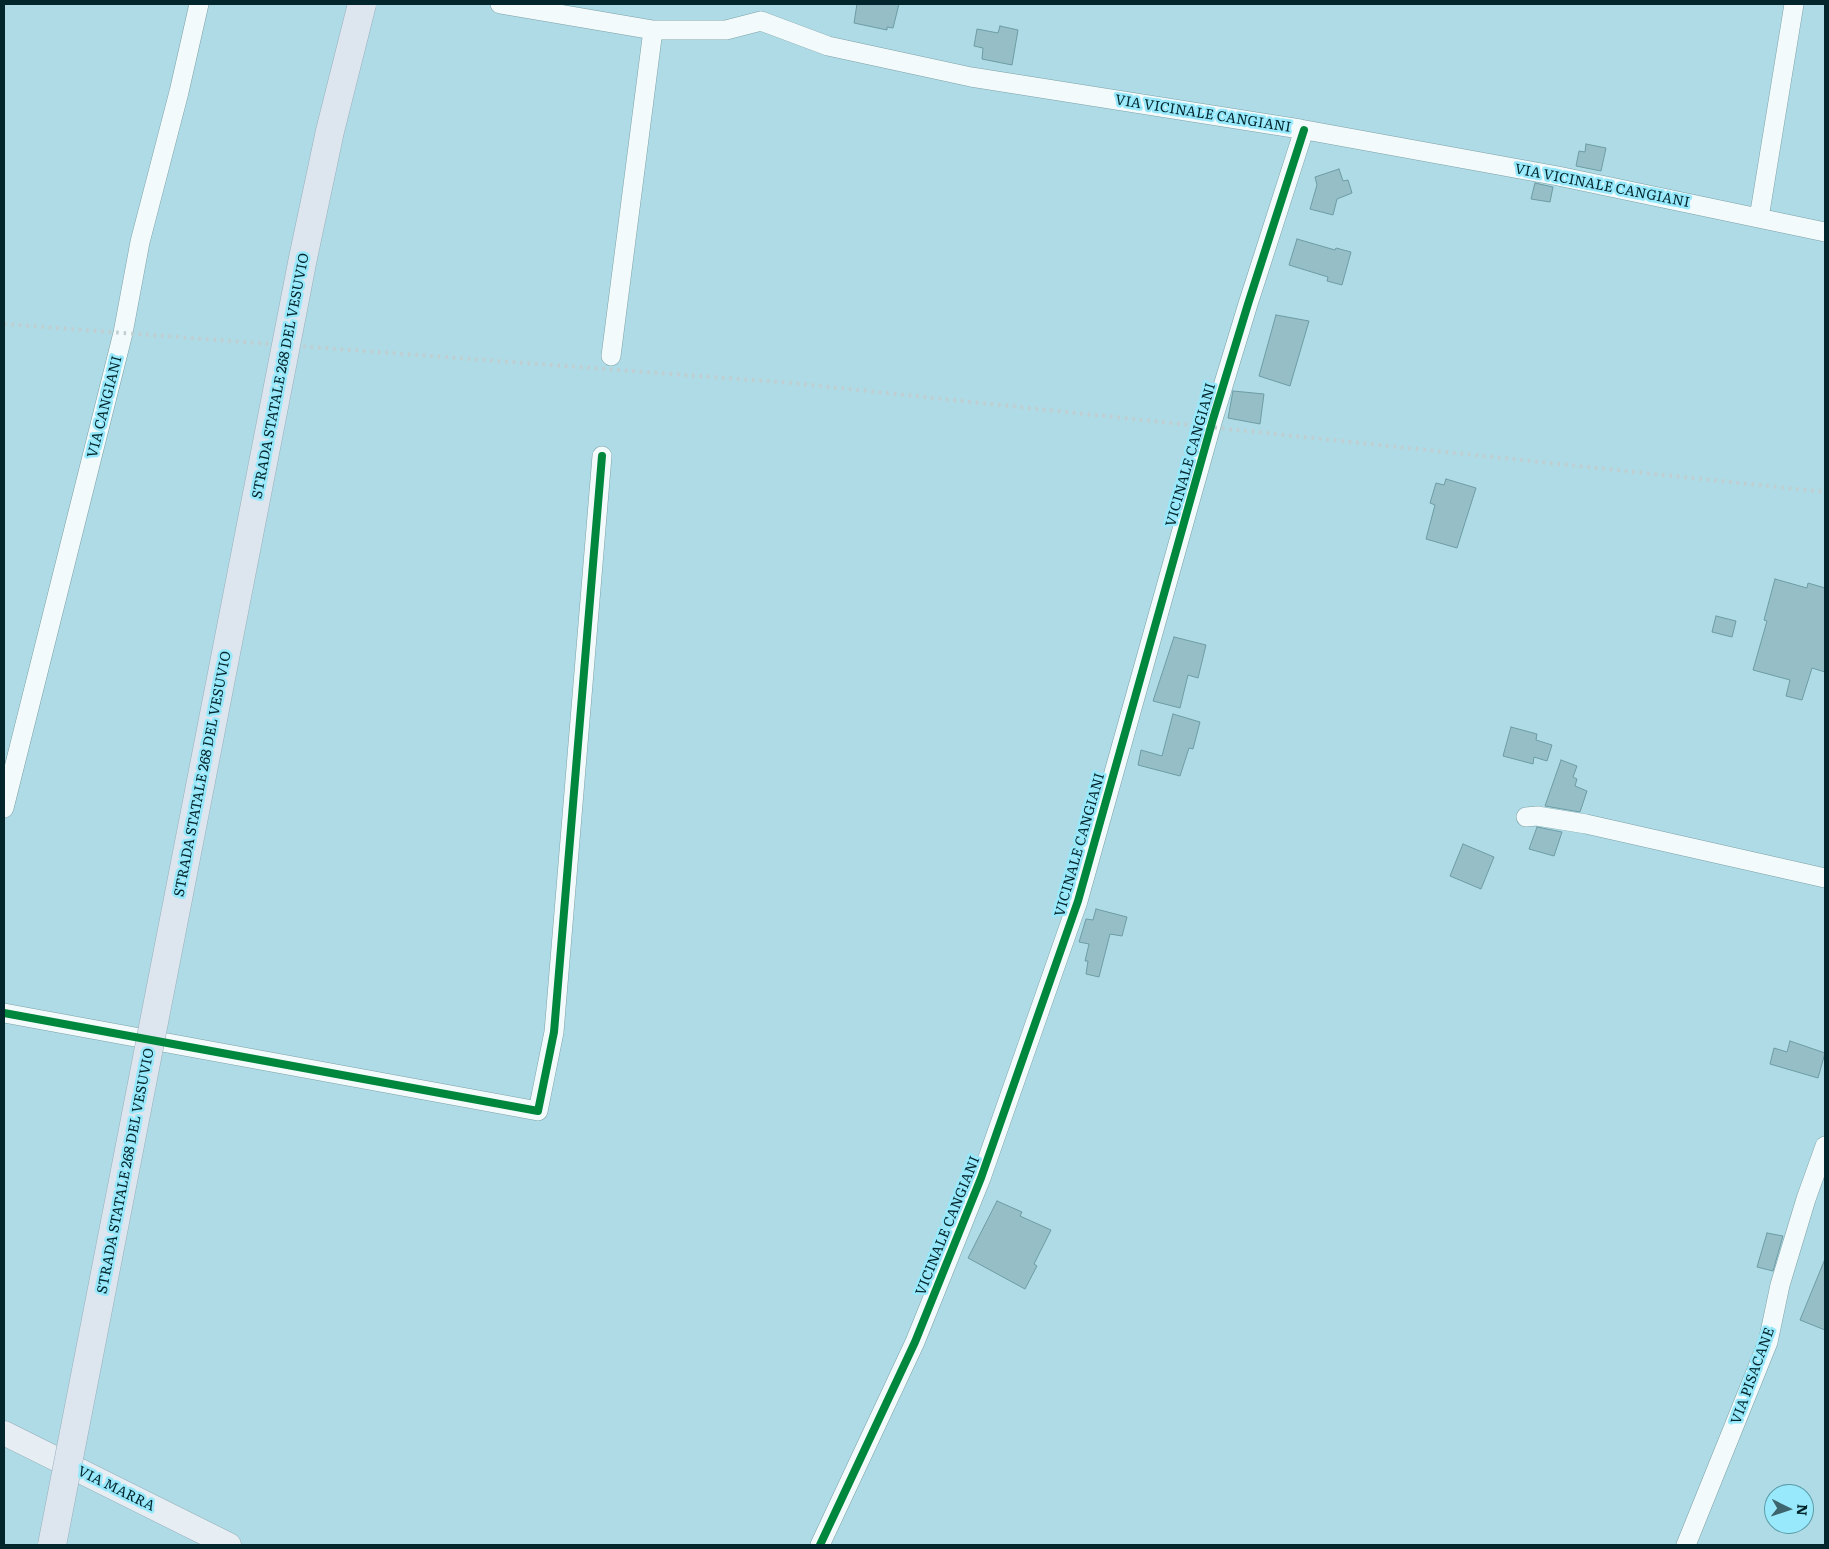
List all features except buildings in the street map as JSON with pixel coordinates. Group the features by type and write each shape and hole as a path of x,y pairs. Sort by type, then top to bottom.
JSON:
{"highway":[{"name":"STRADA STATALE 268 DEL VESUVIO","path":"52,1545 301,267 332,122 362,4"}],"main road":[{"name":"VIA MARRA","path":"4,1433 229,1545"}],"street":[{"name":"VIA CANGIANI","path":"4,808 123,333 140,242 179,92 199,4"},
{"path":"500,4 653,30 726,30 763,12"},
{"path":"1759,218 1794,4"},
{"name":"VIA VICINALE CANGIANI","path":"763,12 836,48 971,77 1304,130 1558,176 1825,232"},
{"path":"611,356 653,30"},
{"name":"VICINALE CANGIANI","path":"820,1545 915,1342 977,1187 1078,901 1213,420 1304,130"},
{"path":"4,1013 538,1111 554,1032 602,456"},
{"path":"1526,817 1537,816 1586,824 1825,878"},
{"name":"VIA PISACANE","path":"1686,1545 1768,1342 1783,1276 1806,1199 1825,1146"}],"railway":[{"path":"4,324 792,383 1825,492"}],"cycle path":[{"path":"820,1545 915,1342 981,1178 1078,901 1213,419 1304,130"},
{"path":"4,1013 538,1111 554,1032 602,456"}]}
